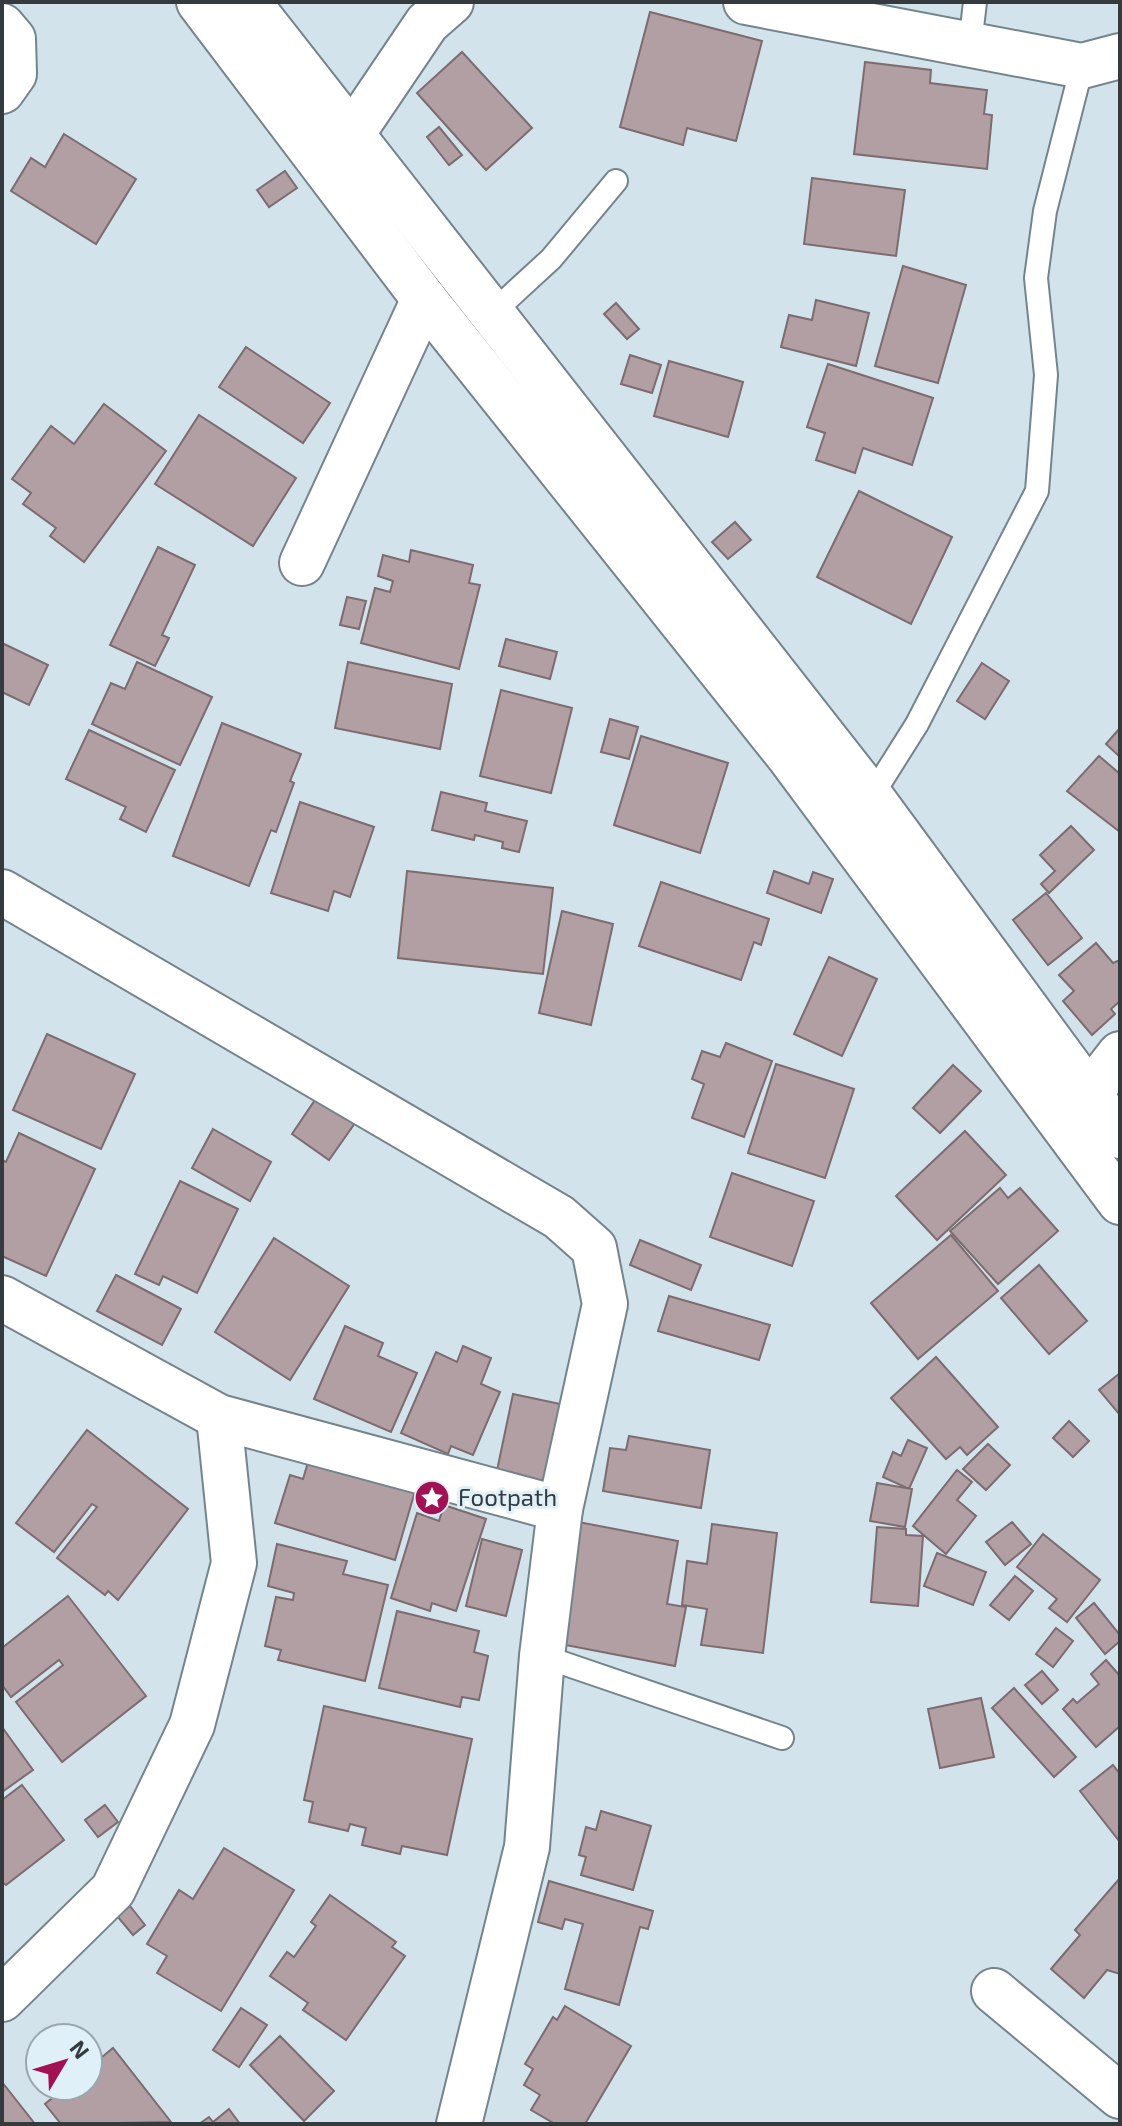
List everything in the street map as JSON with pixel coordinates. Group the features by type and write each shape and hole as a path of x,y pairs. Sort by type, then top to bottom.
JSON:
{"street":[{"path":"199,2 424,299 788,755 1120,1202"},
{"path":"248,2 490,315 871,797 1120,1136"},
{"path":"352,134 427,23 451,2"},
{"path":"746,2 970,45 1101,61"},
{"path":"2,26 13,39 14,74 2,91"},
{"path":"302,563 424,299"},
{"path":"2,892 559,1217 594,1248 605,1304 560,1509 542,1656 527,1847 459,2124"},
{"path":"1089,1094 1120,1054"},
{"path":"2,1298 219,1417 560,1509"},
{"path":"2,1999 113,1890 192,1725 234,1563 219,1417"},
{"path":"994,1991 1120,2096"}],"lane":[{"path":"970,45 975,2"},
{"path":"871,797 917,724 1037,491 1046,375 1036,278 1045,211 1101,61"},
{"path":"490,315 551,259 616,181"},
{"path":"542,1656 782,1738"}],"building":[{"path":"650,12 762,41 736,141 687,128 683,145 620,127"},
{"path":"462,52 532,128 486,170 417,93"},
{"path":"865,62 931,70 930,83 987,90 984,114 992,115 987,169 854,154"},
{"path":"439,127 462,155 449,165 427,137"},
{"path":"64,134 136,179 96,244 11,191 31,158 45,167"},
{"path":"285,171 297,188 269,207 257,190"},
{"path":"812,178 905,190 896,256 804,244"},
{"path":"903,266 966,285 938,383 875,366"},
{"path":"816,300 869,313 856,366 781,347 789,315 812,320"},
{"path":"616,303 639,329 627,339 604,314"},
{"path":"246,347 330,403 303,443 219,387"},
{"path":"630,355 661,365 652,393 621,384"},
{"path":"669,361 743,382 728,437 654,416"},
{"path":"828,364 933,398 912,465 863,448 855,473 816,460 825,433 807,427"},
{"path":"104,404 166,451 84,562 50,536 56,528 23,504 31,493 12,479 51,426 74,444"},
{"path":"199,415 296,478 253,546 155,484"},
{"path":"859,491 952,537 911,624 817,577"},
{"path":"735,522 751,540 728,559 712,542"},
{"path":"158,547 195,565 162,635 169,638 155,666 110,645"},
{"path":"411,550 473,565 469,583 480,585 459,669 361,643 375,588 390,592 393,581 378,576 383,555 409,562"},
{"path":"347,597 366,601 359,629 340,625"},
{"path":"506,639 557,652 550,679 499,666"},
{"path":"2,643 48,665 29,705 2,692"},
{"path":"137,662 212,697 180,765 92,724 111,683 125,689"},
{"path":"348,662 452,684 440,749 335,728"},
{"path":"982,663 1009,681 985,719 957,701"},
{"path":"501,690 572,708 551,793 480,776"},
{"path":"610,719 638,727 629,759 601,752"},
{"path":"222,723 301,754 276,832 271,830 249,886 173,856"},
{"path":"1120,728 1120,757 1106,744"},
{"path":"89,730 175,770 146,832 120,819 126,807 66,779"},
{"path":"641,736 728,763 700,853 614,825"},
{"path":"1099,756 1120,774 1120,832 1067,791"},
{"path":"441,792 487,803 485,811 527,821 519,852 502,848 503,842 475,835 474,840 432,830"},
{"path":"300,802 374,827 350,897 334,891 328,911 271,893"},
{"path":"1071,826 1094,850 1049,893 1041,884 1055,871 1040,855"},
{"path":"407,871 553,888 543,974 398,958"},
{"path":"774,871 809,884 813,872 833,879 821,913 767,893"},
{"path":"661,882 769,919 761,945 754,942 741,980 639,946"},
{"path":"1046,893 1082,938 1048,965 1013,920"},
{"path":"562,911 613,924 591,1025 539,1013"},
{"path":"1096,943 1113,963 1120,960 1120,1001 1111,1009 1115,1014 1092,1035 1063,1001 1074,991 1059,975"},
{"path":"829,957 877,979 842,1056 794,1034"},
{"path":"47,1034 135,1074 101,1149 13,1110"},
{"path":"726,1043 772,1061 744,1137 692,1118 704,1084 692,1079 702,1051 720,1057"},
{"path":"776,1064 854,1089 825,1178 748,1153"},
{"path":"953,1065 981,1091 940,1133 913,1108"},
{"path":"317,1097 355,1123 329,1160 292,1134"},
{"path":"213,1129 271,1162 250,1201 192,1168"},
{"path":"965,1131 1006,1175 937,1240 896,1196"},
{"path":"19,1133 95,1169 46,1276 2,1256 2,1160 6,1162"},
{"path":"732,1173 814,1201 792,1266 710,1237"},
{"path":"180,1181 238,1209 197,1293 163,1276 159,1285 135,1274"},
{"path":"1000,1188 1008,1198 1020,1188 1058,1231 998,1284 950,1231"},
{"path":"951,1235 998,1291 918,1359 871,1303"},
{"path":"274,1238 349,1286 290,1380 215,1332"},
{"path":"640,1240 701,1265 691,1290 630,1265"},
{"path":"1039,1265 1087,1321 1049,1354 1001,1298"},
{"path":"116,1275 181,1309 162,1345 97,1311"},
{"path":"669,1296 770,1325 759,1360 658,1331"},
{"path":"345,1326 383,1343 378,1356 417,1373 391,1432 314,1399"},
{"path":"463,1346 491,1358 481,1384 500,1392 473,1455 451,1446 448,1454 401,1433 436,1352 457,1362"},
{"path":"936,1357 998,1427 967,1455 960,1447 946,1459 891,1398"},
{"path":"1120,1373 1120,1415 1099,1390"},
{"path":"513,1394 565,1405 548,1492 495,1480"},
{"path":"1069,1421 1089,1441 1073,1457 1053,1438"},
{"path":"87,1430 188,1509 118,1600 108,1591 105,1595 57,1558 97,1507 92,1504 54,1552 16,1523"},
{"path":"629,1436 710,1450 701,1508 603,1491 610,1448 626,1450"},
{"path":"908,1440 927,1448 909,1489 883,1477 893,1452 901,1456"},
{"path":"988,1444 1010,1465 986,1490 963,1469"},
{"path":"312,1449 418,1481 395,1560 275,1523 290,1475 303,1479"},
{"path":"957,1470 972,1482 957,1500 976,1516 946,1554 913,1526"},
{"path":"877,1483 912,1489 905,1527 870,1521"},
{"path":"444,1505 486,1519 456,1611 432,1603 430,1611 391,1598 417,1513 439,1521"},
{"path":"573,1521 678,1541 667,1604 686,1607 675,1666 550,1642"},
{"path":"1012,1522 1031,1544 1005,1565 986,1542"},
{"path":"712,1524 777,1533 763,1653 701,1645 707,1609 682,1605 687,1561 707,1564"},
{"path":"877,1527 906,1529 906,1535 923,1536 918,1606 871,1602"},
{"path":"1043,1534 1100,1580 1067,1622 1049,1608 1057,1599 1017,1567"},
{"path":"482,1539 522,1550 506,1616 466,1606"},
{"path":"277,1544 347,1561 343,1574 388,1585 365,1681 278,1660 281,1650 265,1646 276,1597 293,1600 294,1593 268,1586"},
{"path":"937,1553 986,1572 973,1605 924,1586"},
{"path":"1015,1576 1033,1591 1009,1620 990,1605"},
{"path":"68,1596 146,1696 62,1762 16,1702 63,1665 59,1660 11,1697 2,1685 2,1648"},
{"path":"1094,1603 1120,1635 1120,1641 1105,1654 1076,1618"},
{"path":"397,1611 479,1631 474,1652 488,1656 479,1700 462,1697 460,1707 379,1688"},
{"path":"1056,1628 1073,1641 1053,1667 1036,1654"},
{"path":"1106,1660 1120,1676 1120,1726 1096,1747 1063,1709 1073,1699 1077,1703 1099,1684 1091,1674"},
{"path":"1042,1671 1058,1690 1042,1704 1025,1685"},
{"path":"1014,1688 1076,1757 1054,1777 992,1708"},
{"path":"981,1698 994,1757 940,1768 928,1709"},
{"path":"324,1706 472,1739 447,1855 402,1846 400,1854 362,1845 366,1828 350,1824 348,1831 309,1822 313,1802 304,1800"},
{"path":"2,1727 33,1770 2,1792"},
{"path":"1113,1765 1120,1774 1120,1842 1080,1791"},
{"path":"22,1785 64,1840 6,1885 2,1882 2,1800"},
{"path":"105,1805 118,1822 98,1837 85,1820"},
{"path":"601,1811 651,1826 633,1890 581,1875 586,1857 579,1855 586,1827 596,1830"},
{"path":"224,1848 294,1890 221,2011 157,1973 167,1956 147,1944 179,1890 193,1899"},
{"path":"1120,1878 1120,1974 1107,1970 1084,1998 1051,1969 1080,1935 1075,1930"},
{"path":"549,1881 653,1911 648,1929 640,1927 619,2005 565,1989 583,1924 565,1919 562,1929 538,1922"},
{"path":"330,1895 396,1942 392,1947 405,1956 346,2040 303,2010 308,2003 270,1976 287,1952 294,1957 316,1926 311,1922"},
{"path":"130,1906 145,1925 133,1935 117,1916"},
{"path":"565,2006 631,2046 585,2124 555,2124 531,2110 540,2095 524,2085 533,2069 525,2064 553,2017 557,2020"},
{"path":"241,2008 267,2025 239,2067 213,2050"},
{"path":"280,2036 334,2091 304,2121 250,2065"},
{"path":"113,2048 171,2122 61,2124 45,2104 104,2102 104,2055"},
{"path":"2,2082 35,2124 2,2124"},
{"path":"229,2109 240,2124 199,2124 209,2117 213,2122"}],"place":[{"name":"Footpath","path":"432,1498"}]}
